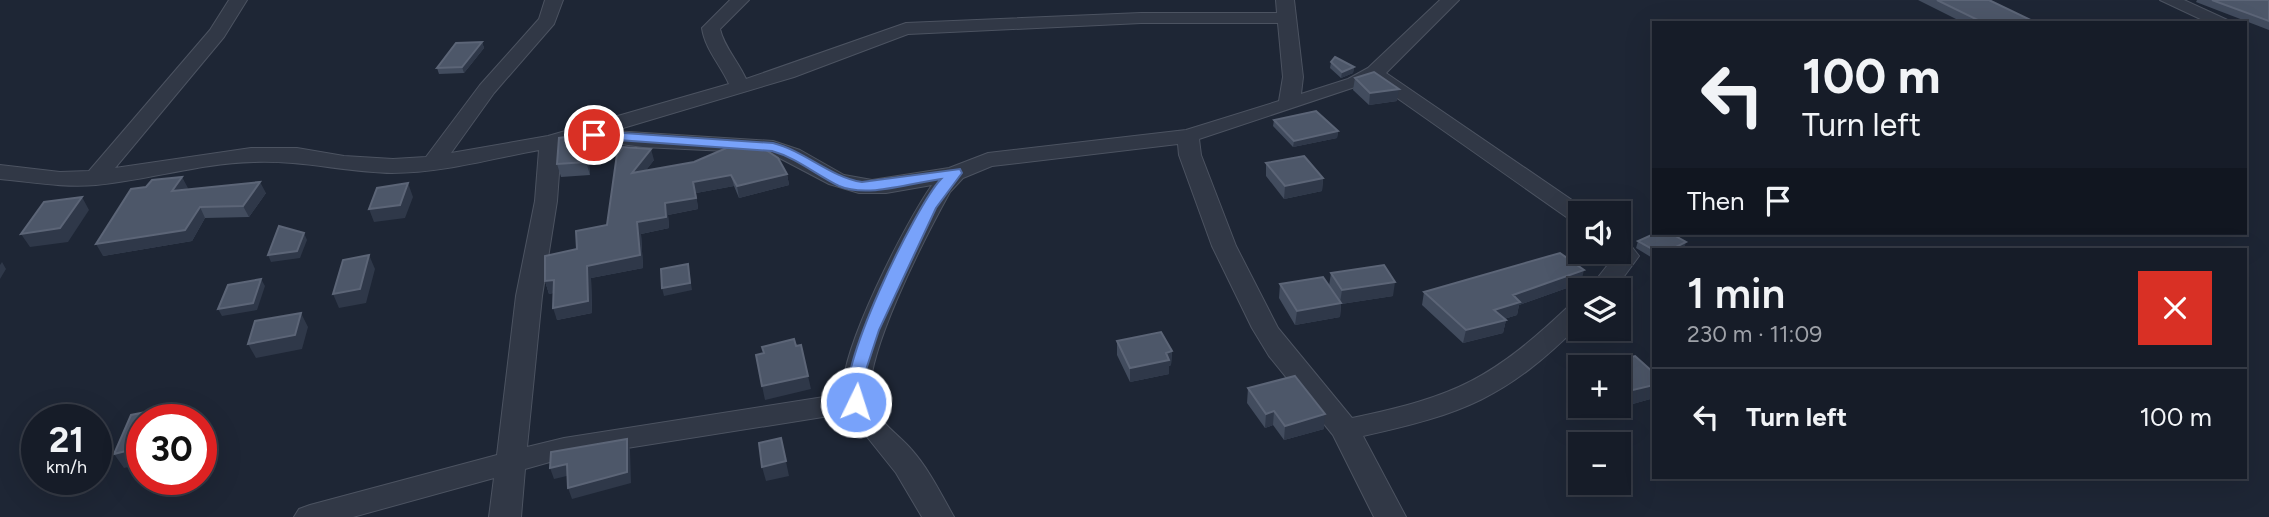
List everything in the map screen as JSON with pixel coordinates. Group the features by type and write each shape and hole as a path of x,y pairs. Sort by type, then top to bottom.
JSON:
{"street":[{"path":"95,178 217,33 239,0"},
{"path":"433,163 488,89 548,20 554,0"},
{"path":"740,0 711,28 714,44 727,58 740,87"},
{"path":"579,133 643,141 773,147 792,153 846,183 862,186 955,173 988,160 1188,136 1356,82 1374,73 1391,59 1450,0"},
{"path":"2169,0 2220,21"},
{"path":"0,172 60,179 95,178 251,155 298,155 344,163 393,166 433,163 551,142 814,64 906,29 1286,9 1293,77 1289,105"},
{"path":"1374,73 1568,208"},
{"path":"1188,136 1190,155 1224,246 1265,328 1279,350 1345,430 1390,517"},
{"path":"505,517 529,296 546,201 551,142"},
{"path":"938,517 902,459 856,402 856,373 870,330 929,208 940,189 955,173"},
{"path":"1345,430 1440,405 1493,384 1540,348 1568,321"},
{"path":"310,517 564,448 856,402"}],"building":[{"path":"1937,0 1989,0 2033,21 1966,21 1976,19"},
{"path":"2212,0 2269,0 2269,21"},
{"path":"482,42 462,67 437,68 456,43"},
{"path":"1335,57 1354,67 1342,72 1331,62"},
{"path":"1374,72 1399,89 1370,93 1355,78"},
{"path":"1316,111 1338,131 1294,141 1274,120"},
{"path":"574,136 574,141 585,139 586,162 557,164 559,138"},
{"path":"738,143 757,144 778,158 787,174 737,186 731,175 693,182 696,198 665,203 666,217 637,222 640,255 587,266 588,301 553,308 554,280 545,281 545,256 577,249 576,231 607,225 617,154 623,147 651,149 632,173 694,162"},
{"path":"1304,156 1323,178 1285,186 1266,163"},
{"path":"182,177 172,191 260,182 243,206 200,207 185,230 96,244 131,189 146,187 152,180"},
{"path":"408,183 400,205 369,209 377,188"},
{"path":"82,197 60,228 21,234 44,202"},
{"path":"279,226 304,233 297,251 268,255"},
{"path":"1652,235 1674,235 1686,242 1674,248 1652,249 1638,241"},
{"path":"1560,253 1568,259 1568,264 1576,264 1584,270 1513,295 1520,302 1494,310 1506,320 1466,330 1424,292"},
{"path":"369,255 360,289 333,294 343,260"},
{"path":"688,264 690,283 662,288 661,269"},
{"path":"1384,265 1395,282 1342,290 1331,273"},
{"path":"1323,277 1341,303 1297,311 1280,284"},
{"path":"261,279 253,303 218,309 228,285"},
{"path":"301,313 295,335 248,344 255,321"},
{"path":"1161,332 1172,351 1166,353 1169,360 1130,368 1117,341"},
{"path":"794,339 796,346 801,345 808,376 762,386 756,355 764,353 762,347"},
{"path":"1635,356 1652,371 1652,385 1633,390 1631,357"},
{"path":"1295,376 1325,414 1285,426 1274,411 1266,414 1248,388"},
{"path":"126,426 126,451 114,454"},
{"path":"781,438 786,461 762,467 759,443"},
{"path":"627,439 627,472 568,488 567,464 550,468 551,452"}],"route":[{"path":"594,135 643,141 773,147 792,153 846,183 862,186 900,183 955,173 940,189 929,208 889,296 870,330 856,373 856,402"}]}
